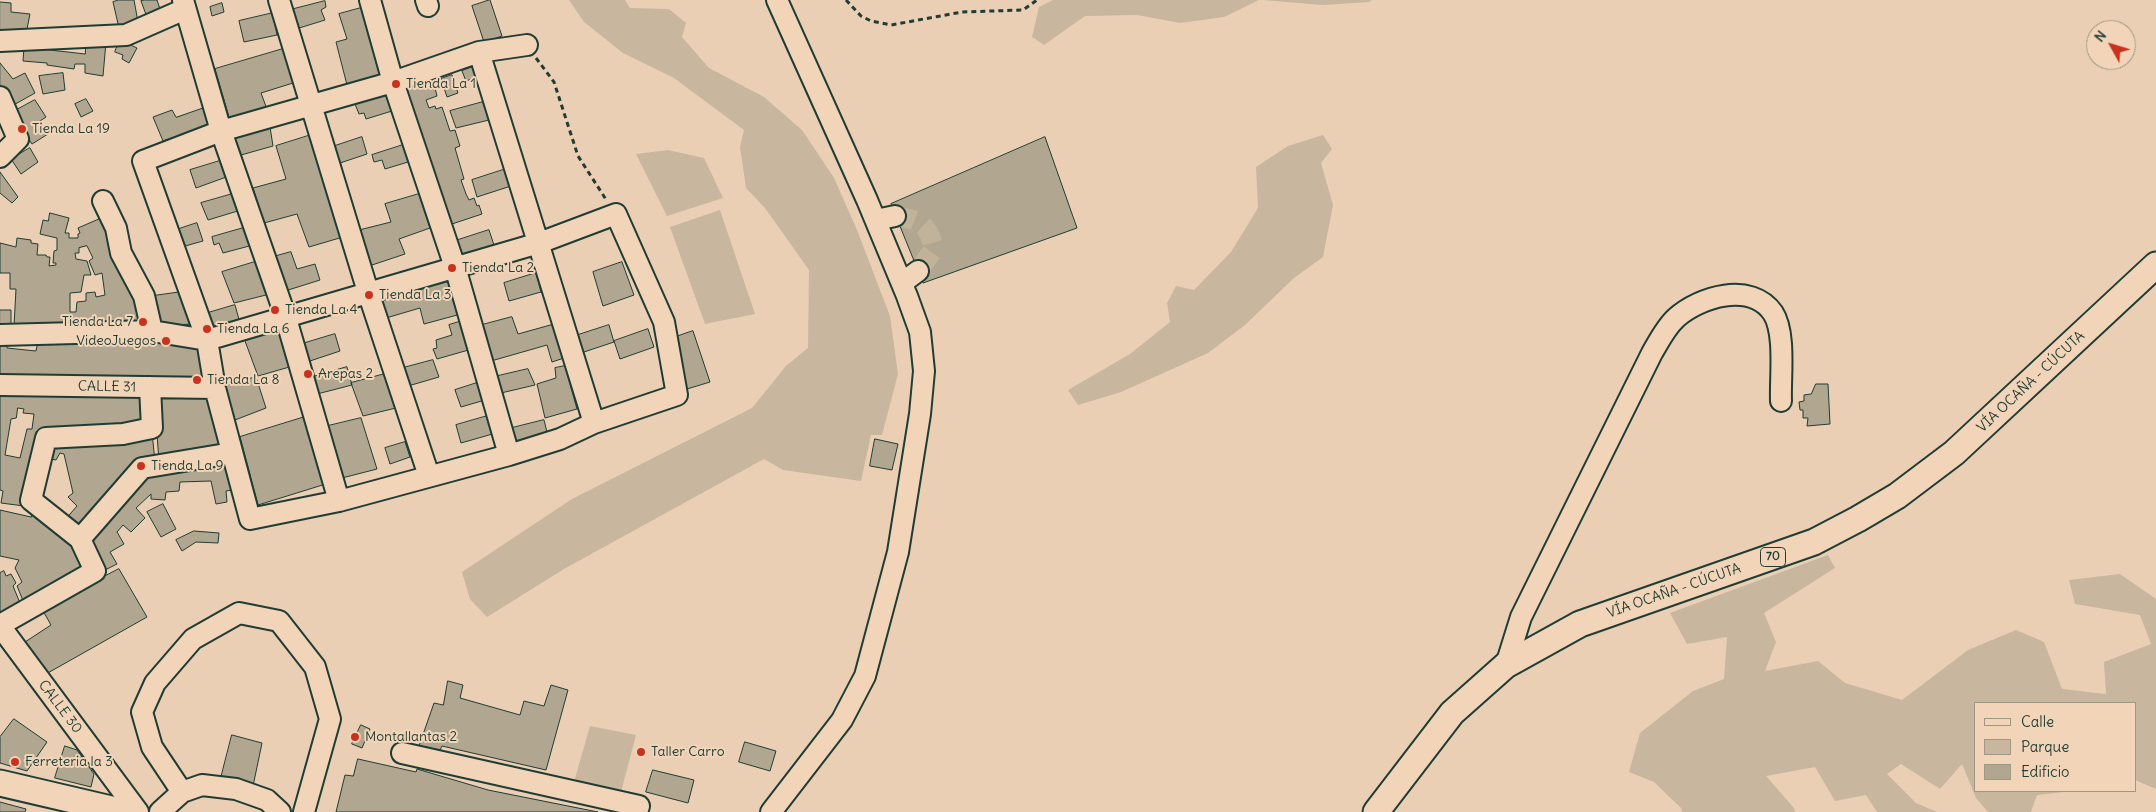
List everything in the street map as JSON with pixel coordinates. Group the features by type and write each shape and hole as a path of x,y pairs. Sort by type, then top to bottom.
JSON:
{"main road":[{"name":"VÍA OCAÑA - CÚCUTA","path":"1376,812 1452,713 1506,665 1580,624 1814,542 1897,496 1954,453 2156,265"},
{"path":"0,783 124,812"}],"street":[{"path":"279,0 368,292 429,476"},
{"path":"370,0 393,82 455,268 509,455"},
{"path":"771,812 842,720 865,676 898,552 920,414 924,371 920,332 902,283 876,220 777,0"},
{"path":"0,41 126,35 184,4 221,131 286,316 339,501"},
{"path":"0,335 152,330 207,340 539,243 616,214 664,322 677,395 594,423 560,439 509,455 339,501 250,519 215,388 207,340 143,161 221,131 393,82 479,52 527,45"},
{"path":"479,52 594,423"},
{"path":"0,97 18,139 0,157"},
{"path":"103,201 116,228 121,253 144,296 152,330"},
{"path":"876,220 896,216"},
{"path":"902,283 918,271"},
{"path":"1506,665 1525,608 1652,353 1674,320 1697,304 1724,295 1749,296 1766,306 1773,313 1777,322 1780,338 1780,401"},
{"name":"CALLE 31","path":"0,386 215,388"},
{"path":"0,626 95,571 80,539 30,500 46,438 123,434 152,428 150,387"},
{"path":"80,539 142,468 232,453"},
{"path":"182,792 152,747 142,712 155,683 193,639 239,613 279,621 315,667 330,719 304,812"},
{"name":"CALLE 30","path":"0,626 138,812"},
{"path":"402,753 639,806 637,812"},
{"path":"160,812 182,792 202,785 236,789 267,800 280,812"}],"path":[{"path":"846,0 853,10 866,19 891,25 962,12 1023,10 1037,0"},
{"path":"527,45 554,82 578,156 616,214"}],"green space":[{"path":"569,0 625,0 630,8 669,9 686,23 682,37 709,68 764,97 802,130 834,178 857,230 890,316 898,374 882,435 871,435 861,481 783,470 764,459 564,569 487,617 470,599 462,572 572,499 752,408 786,366 808,348 809,270 765,208 746,188 740,147 744,130 674,78 623,53 584,22"},
{"path":"1053,0 1259,0 1224,17 1180,23 1137,15 1085,16 1044,45 1032,37 1039,7"},
{"path":"1263,0 1372,0 1369,2 1323,5"},
{"path":"1323,135 1332,149 1321,163 1333,205 1323,257 1294,278 1245,325 1208,353 1121,392 1078,405 1068,390 1130,354 1170,322 1167,303 1176,286 1194,290 1231,252 1258,208 1256,167 1288,146"},
{"path":"668,150 704,158 723,198 667,216 636,154"},
{"path":"720,210 755,314 705,324 670,227"},
{"path":"1828,555 1835,568 1764,613 1776,642 1765,671 1818,661 1845,683 1902,700 1968,650 2016,630 2044,642 2062,689 2106,694 2104,662 2151,644 2140,615 2075,604 2069,580 2120,574 2156,599 2156,789 2136,780 2136,702 1974,702 1974,792 2064,792 2037,795 2031,812 1988,812 1976,798 1962,764 1940,789 1901,764 1887,774 1916,803 1937,812 1877,812 1866,795 1835,801 1815,767 1766,776 1794,808 1795,812 1682,812 1681,808 1654,782 1629,772 1640,733 1693,691 1724,679 1727,637 1687,644 1670,613"},
{"path":"590,726 636,735 621,792 574,782"}],"building":[{"path":"134,0 138,22 119,28 113,2"},
{"path":"157,0 162,15 148,20 141,1"},
{"path":"490,0 502,36 484,42 472,6"},
{"path":"325,1 326,7 321,10 325,20 296,29 290,10"},
{"path":"0,2 11,3 11,12 30,14 26,34 0,33"},
{"path":"222,3 224,12 212,16 210,7"},
{"path":"361,8 384,75 347,85 336,42 347,39 339,14"},
{"path":"273,13 277,35 244,42 239,21"},
{"path":"120,40 137,48 129,63 122,59 123,55 115,52"},
{"path":"86,41 106,42 103,76 85,73 85,64 75,64 74,69 47,65 47,63 23,61 24,47 85,54"},
{"path":"283,49 293,83 261,93 268,112 231,124 215,69"},
{"path":"0,63 13,79 25,73 35,93 10,107 0,92"},
{"path":"473,67 477,77 466,81 462,71"},
{"path":"63,73 65,90 43,94 39,76"},
{"path":"452,75 458,93 447,97 441,79"},
{"path":"433,80 437,96 426,100 429,108 435,106 436,109 442,107 450,131 455,130 460,146 455,148 464,179 461,180 469,200 474,198 482,214 449,225 409,96 407,96 405,89"},
{"path":"386,94 392,111 366,119 364,113 359,114 355,104"},
{"path":"86,99 93,111 81,117 75,104"},
{"path":"35,100 46,117 40,121 48,134 32,144 11,113"},
{"path":"483,102 489,120 456,128 450,111"},
{"path":"207,107 212,125 163,141 153,117 172,110 176,117"},
{"path":"270,127 273,146 241,155 234,136"},
{"path":"311,135 343,237 309,247 297,214 264,223 253,188 286,179 276,146"},
{"path":"362,137 367,154 337,164 332,147"},
{"path":"1045,137 1077,228 923,283 891,204"},
{"path":"403,145 408,162 385,169 382,160 374,162 372,155"},
{"path":"30,148 38,162 21,174 11,159"},
{"path":"223,160 229,176 196,188 190,170"},
{"path":"506,169 511,186 477,197 472,180"},
{"path":"0,172 18,197 12,203 0,193"},
{"path":"236,193 241,210 208,220 201,203"},
{"path":"419,194 430,228 399,239 405,254 369,266 359,230 391,222 385,204"},
{"path":"50,213 69,218 65,233 69,233 69,238 78,238 80,233 78,228 101,218 130,282 143,322 14,326 16,289 10,289 10,273 0,273 0,243 16,247 17,238 31,240 31,243 38,244 37,255 50,257 49,266 56,265 56,263 53,263 54,251 57,250 57,238 40,234 43,220 48,221","holes":["87,246 93,258 89,261 95,275 102,273 105,295 96,297 95,292 86,293 86,301 77,302 76,312 70,312 70,293 81,292 84,275 91,275 87,261 76,259 75,253 79,253 79,248"]},
{"path":"197,223 203,241 178,248 173,231"},
{"path":"247,227 253,245 223,253 219,243 214,245 212,237"},
{"path":"489,230 495,248 460,258 455,241"},
{"path":"291,252 297,269 315,264 320,280 285,291 273,257"},
{"path":"258,261 270,294 234,303 222,272"},
{"path":"622,262 634,295 603,306 593,272"},
{"path":"536,273 541,292 509,301 504,283"},
{"path":"451,281 461,314 424,324 420,308 386,318 381,300"},
{"path":"182,292 192,324 160,326 153,296"},
{"path":"235,305 240,323 207,329 201,315"},
{"path":"0,310 11,310 11,327 0,328"},
{"path":"512,317 518,334 554,324 564,358 552,362 547,345 491,361 482,325"},
{"path":"462,321 472,349 437,359 433,349 437,348 436,340 452,335 449,325"},
{"path":"609,325 614,342 581,353 575,336"},
{"path":"280,329 293,366 258,376 245,341"},
{"path":"648,329 654,347 620,359 614,341"},
{"path":"693,331 710,382 687,389 670,339"},
{"path":"335,334 340,351 307,362 302,344"},
{"path":"143,340 200,342 203,380 0,378 0,342 7,342 7,348 36,351 38,341"},
{"path":"433,360 439,377 408,386 403,368"},
{"path":"565,366 577,409 545,418 537,384 556,378 555,368"},
{"path":"347,367 352,385 317,394 313,377"},
{"path":"528,369 535,385 501,393 498,376"},
{"path":"385,374 396,408 363,416 351,383"},
{"path":"256,377 266,408 235,420 223,387"},
{"path":"480,382 485,400 461,407 455,390"},
{"path":"1816,384 1828,384 1830,424 1807,426 1808,418 1803,418 1803,410 1800,410 1799,402 1804,401 1804,395 1811,394"},
{"path":"147,393 148,423 45,432 24,506 1,503 3,491 0,490 0,394","holes":["18,408 24,409 23,413 34,414 32,429 27,429 20,458 5,455 11,419 16,418"]},
{"path":"211,394 218,421 221,451 159,461 154,395"},
{"path":"491,415 496,433 461,443 456,425"},
{"path":"308,416 329,483 258,505 240,437"},
{"path":"361,418 377,469 342,478 328,426"},
{"path":"544,420 548,436 515,444 512,428"},
{"path":"152,432 155,462 79,533 64,521 77,506 68,497 73,493 64,454 60,453 56,460 51,459 47,442"},
{"path":"875,439 898,444 892,470 870,466"},
{"path":"405,442 410,457 390,464 385,448"},
{"path":"223,458 232,490 226,491 227,502 216,504 211,481 180,482 179,491 166,492 165,500 151,499 151,494 136,508 145,518 131,532 123,525 117,532 124,544 110,552 117,564 105,570 89,534 145,473"},
{"path":"163,504 176,529 161,537 147,512"},
{"path":"33,507 77,543 87,563 77,574 24,603 17,586 22,582 15,568 19,560 0,556 0,510 31,517"},
{"path":"194,531 219,533 218,543 196,542 182,551 176,540"},
{"path":"119,569 147,617 46,674 25,642 51,625 42,609"},
{"path":"4,571 6,576 11,574 16,583 13,586 20,603 0,613 0,573"},
{"path":"448,681 463,685 460,698 520,715 524,701 544,706 551,685 568,690 546,770 442,746 440,750 419,746 434,703 443,705"},
{"path":"14,719 47,742 27,771 0,763 0,737"},
{"path":"361,725 370,729 362,748 352,744"},
{"path":"232,735 262,743 252,791 220,782"},
{"path":"745,742 776,751 770,771 739,762"},
{"path":"65,746 77,750 94,774 91,787 55,778"},
{"path":"358,759 416,772 417,769 488,790 598,812 336,812 345,775 353,776"},
{"path":"653,770 694,780 688,803 646,792"},
{"path":"0,802 26,809 25,812 0,812"}],"tunnel":[{"path":"895,216 911,219 922,225 932,241 934,249 918,271"}],"place":[{"name":"Tienda La 1","path":"396,84"},
{"name":"Tienda La 19","path":"22,129"},
{"name":"Tienda La 2","path":"452,268"},
{"name":"Tienda La 3","path":"369,295"},
{"name":"Tienda La 4","path":"275,310"},
{"name":"Tienda La 7","path":"143,322"},
{"name":"Tienda La 6","path":"207,329"},
{"name":"VideoJuegos","path":"166,341"},
{"name":"Arepas 2","path":"308,374"},
{"name":"Tienda La 8","path":"197,380"},
{"name":"Tienda La 9","path":"141,466"},
{"name":"Montallantas 2","path":"355,737"},
{"name":"Taller Carro","path":"641,752"},
{"name":"Ferreteria la 3","path":"15,762"}]}
